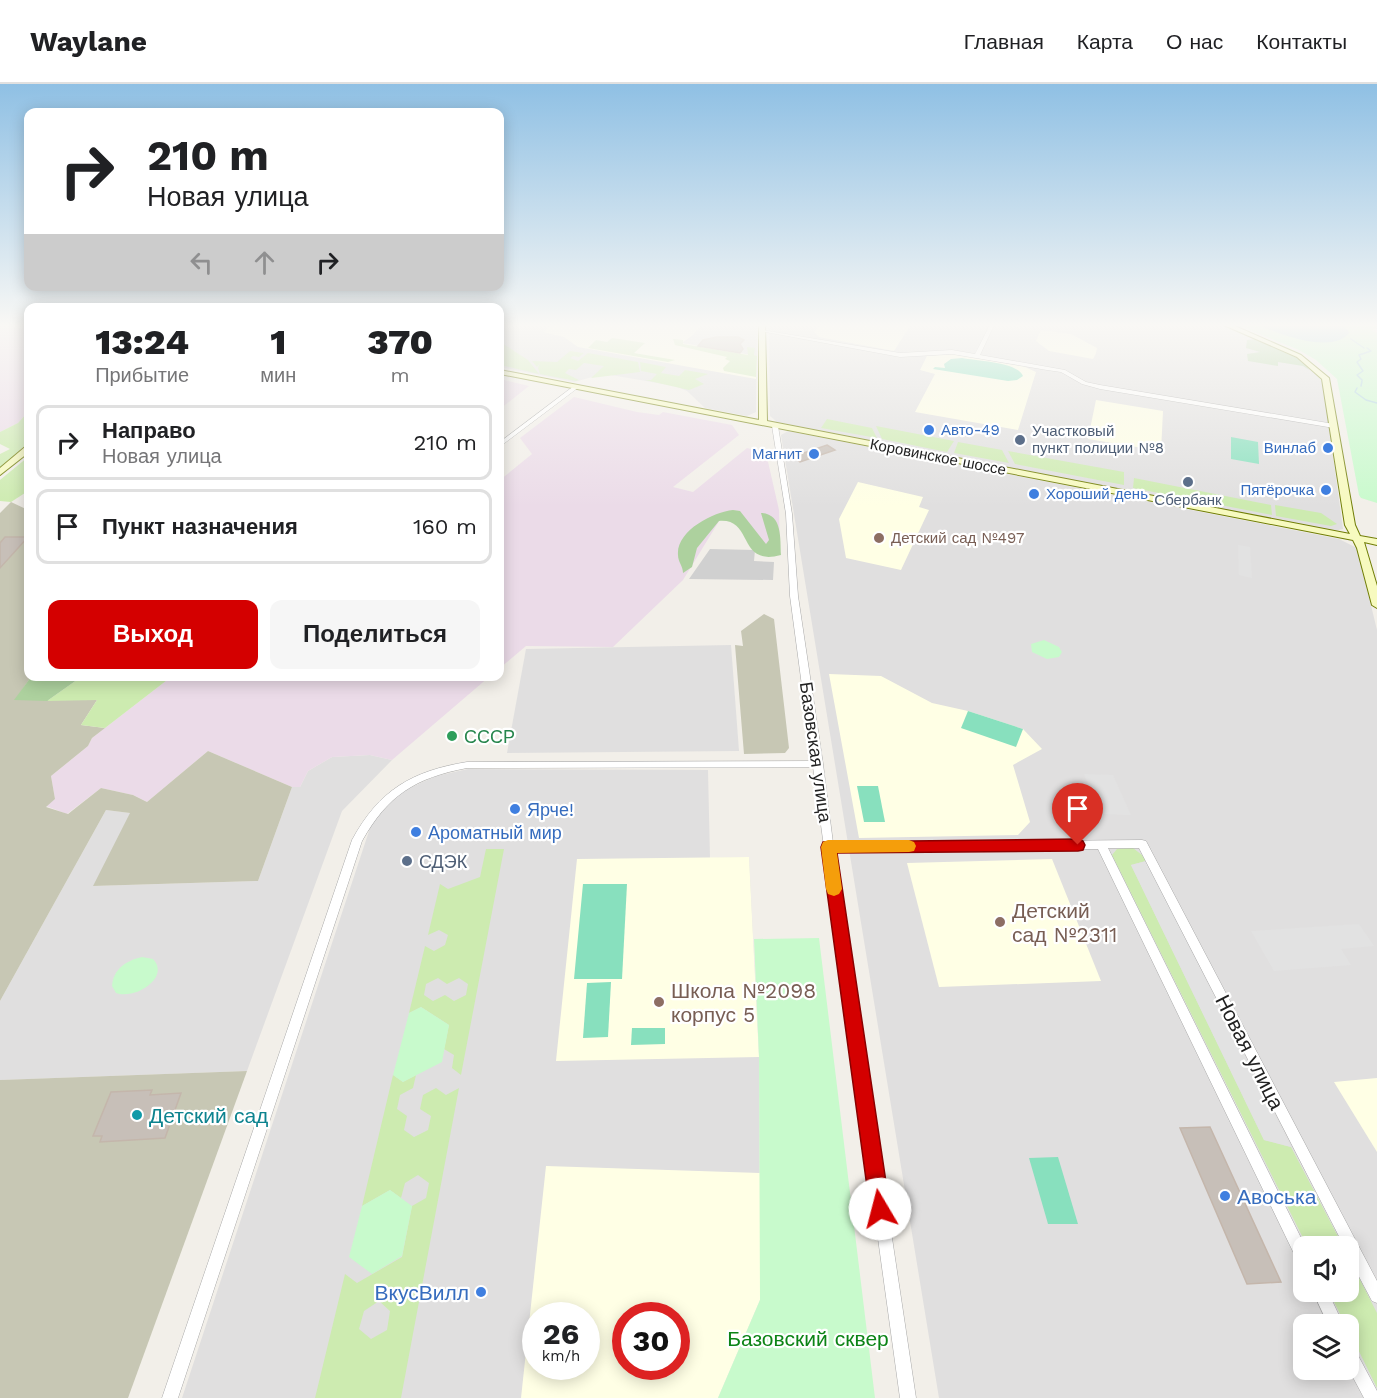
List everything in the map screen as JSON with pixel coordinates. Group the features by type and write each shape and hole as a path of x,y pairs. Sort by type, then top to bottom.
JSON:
{"main road":[{"name":"Коровинское шоссе","path":"562,384 1377,542"},
{"path":"763,384 763,424"},
{"path":"1328,384 1350,525 1362,548 1377,605"},
{"path":"0,472 24,452"}],"street":[{"path":"1089,384 1334,426"},
{"path":"504,441 576,387"},
{"name":"Базовская улица","path":"775,426 789,514 796,606 828,847 908,1398"},
{"path":"170,1398 357,840 375,809 408,783 446,768 467,765 818,764"},
{"name":"Новая улица","path":"828,847 1142,844 1377,1296"},
{"path":"1101,845 1293,1237"},
{"path":"1359,1373 1372,1398"}],"shaded area":[{"path":"0,384 24,384 24,416 18,423 0,432"},
{"path":"504,384 529,386 504,406"},
{"path":"665,384 756,384 756,412 747,416 705,408 687,391"},
{"path":"770,384 1323,384 1343,529 1334,531 777,422 770,416"},
{"path":"930,384 1032,384 1018,430 915,412"},
{"path":"574,397 637,412 659,415 663,412 732,425 739,435 673,487 693,492 747,448 766,453 779,510 780,554 771,554 743,517 721,518 683,580 613,647 526,646 504,665 504,477 532,454 520,438"},
{"path":"1096,400 1163,411 1161,451 1088,439"},
{"path":"788,431 1339,539 1357,548 1377,630 1377,1398 939,1398 781,435"},
{"name":"Детский сад №497","path":"858,482 923,497 919,507 929,510 901,570 846,558 839,519"},
{"path":"11,502 24,508 24,681 28,681 15,700 97,700 81,725 105,728 92,738 88,746 51,776 55,799 46,807 68,814 101,788 133,795 147,802 208,751 292,787 258,881 93,886 130,813 106,810 0,1001 0,513"},
{"path":"1238,545 1250,547 1252,578 1239,575"},
{"path":"710,549 755,550 754,561 774,562 773,580 689,579"},
{"path":"764,614 774,619 789,748 785,753 744,754 735,645 743,646 741,631"},
{"path":"731,645 739,751 507,753 526,649"},
{"path":"829,674 881,676 932,703 968,711 1023,729 1042,749 1013,765 1030,822 1018,835 859,838"},
{"path":"166,681 484,681 392,760 370,755 332,757 308,771 300,787 292,787 208,751 147,802 133,795 101,788 67,814 46,806 55,799 51,776 88,746 92,738"},
{"path":"370,755 392,760 342,811 247,1071 0,1080 0,1001 106,810 131,813 94,886 258,881 292,787 300,787 308,771 332,757"},
{"path":"468,769 708,770 710,858 749,857 759,1057 760,1300 718,1398 182,1398 371,825 379,813 403,791 436,776"},
{"path":"1084,774 1113,775 1131,815 1100,814"},
{"name":"Школа №2098 корпус 5","path":"749,857 759,1057 556,1061 577,859"},
{"name":"Детский сад №2311","path":"1052,859 1101,981 939,987 907,863"},
{"path":"1146,861 1291,1147 1264,1140 1131,865"},
{"path":"1359,924 1374,946 1341,949 1351,965 1274,971 1251,931"},
{"path":"247,1071 128,1398 0,1398 0,1080"},
{"path":"1377,1078 1377,1152 1334,1082"},
{"path":"546,1166 760,1173 760,1300 718,1398 521,1398 523,1380 600,1380 600,1302 531,1302"}],"green space":[{"path":"664,384 703,384 689,390"},
{"path":"1338,384 1377,384 1377,503 1361,498"},
{"path":"24,416 24,446 0,467 0,454 10,449 0,444 0,432 18,423"},
{"path":"827,419 872,428 877,438 821,428"},
{"path":"876,426 954,441 947,452 882,439"},
{"path":"1231,437 1258,442 1259,464 1231,459"},
{"path":"958,442 1002,450 1009,463 954,453"},
{"path":"1008,451 1124,472 1124,485 1015,464"},
{"path":"24,460 24,494 11,502 0,501 0,480"},
{"path":"1134,478 1271,505 1272,515 1133,488"},
{"path":"1275,505 1321,513 1337,524 1331,526 1276,516"},
{"path":"733,510 740,511 766,544 769,540 761,513 773,518 779,528 781,555 767,557 758,554 751,549 737,527 730,522 719,521 697,548 692,567 683,573 678,555 683,538 697,524 716,514"},
{"path":"1044,640 1059,647 1062,652 1059,657 1047,659 1032,652 1031,644"},
{"path":"28,681 75,681 47,701 14,700"},
{"path":"75,681 166,681 105,728 81,725 97,700 47,701"},
{"path":"968,711 1023,729 1016,747 961,728"},
{"path":"857,786 878,786 885,822 864,822"},
{"path":"1133,848 1146,861 1131,865 1264,1140 1291,1147 1338,1236 1302,1236 1112,855 1117,849"},
{"path":"486,849 504,849 461,1075 452,1068 454,1055 444,1049 449,1025 421,1007 409,1013 425,946 434,951 445,945 448,935 439,930 428,935 440,884 448,889 480,877","holes":["438,978 447,984 459,978 468,984 466,995 454,1001 445,995 433,1001 424,995 426,984"]},
{"path":"583,884 627,884 622,979 574,979"},
{"name":"Базовский сквер","path":"819,938 875,1398 718,1398 760,1300 759,1057 754,939"},
{"path":"142,957 153,959 157,966 154,980 148,986 132,993 116,993 112,986 118,970 131,960"},
{"path":"611,982 608,1037 583,1038 587,983"},
{"path":"421,1007 449,1025 442,1062 403,1082 393,1075 409,1013"},
{"path":"632,1028 665,1028 665,1044 631,1045"},
{"path":"393,1075 403,1082 416,1075 413,1088 400,1095 397,1109 407,1116 404,1130 414,1137 428,1130 431,1116 420,1109 423,1095 436,1088 446,1095 459,1088 401,1398 315,1398 345,1274 357,1283 402,1257 412,1206 426,1198 429,1183 418,1175 405,1183 401,1198 390,1190 362,1206","holes":["379,1301 390,1311 387,1330 371,1339 359,1329 364,1311"]},
{"path":"1058,1157 1078,1224 1048,1224 1029,1158"},
{"path":"390,1190 412,1206 402,1256 372,1274 349,1257 362,1206"},
{"path":"1359,1278 1377,1313 1377,1388 1359,1351 1359,1314 1340,1314 1334,1302 1359,1302"}],"building":[{"name":"Магнит","path":"827,445 835,450 800,462 792,457"},
{"path":"5,537 24,537 24,541 0,568 0,543"},
{"name":"Детский сад","path":"152,1090 150,1095 181,1093 165,1138 100,1142 102,1136 93,1136 111,1092"},
{"name":"Авоська","path":"1210,1127 1281,1282 1247,1284 1180,1128"}],"waterway":[{"path":"1357,388 1355,392 1366,400 1377,403"}],"slow traffic":[{"path":"834,889 828,847 909,846"}],"place":[{"name":"Авто-49","path":"929,430"},
{"name":"Участковый пункт полиции №8","path":"1020,440"},
{"name":"Винлаб","path":"1328,448"},
{"name":"Магнит","path":"814,454"},
{"name":"Сбербанк","path":"1188,482"},
{"name":"Пятёрочка","path":"1326,490"},
{"name":"Хороший день","path":"1034,494"},
{"name":"Детский сад №497","path":"879,538"},
{"name":"СССР","path":"452,736"},
{"name":"Ярче!","path":"515,809"},
{"name":"Ароматный мир","path":"416,832"},
{"name":"СДЭК","path":"407,861"},
{"name":"Детский сад №2311","path":"1000,922"},
{"name":"Школа №2098 корпус 5","path":"659,1002"},
{"name":"Детский сад","path":"137,1115"},
{"name":"Авоська","path":"1225,1196"},
{"name":"ВкусВилл","path":"481,1292"}],"route":[{"path":"880,1209 828,847 1078,845"}]}
